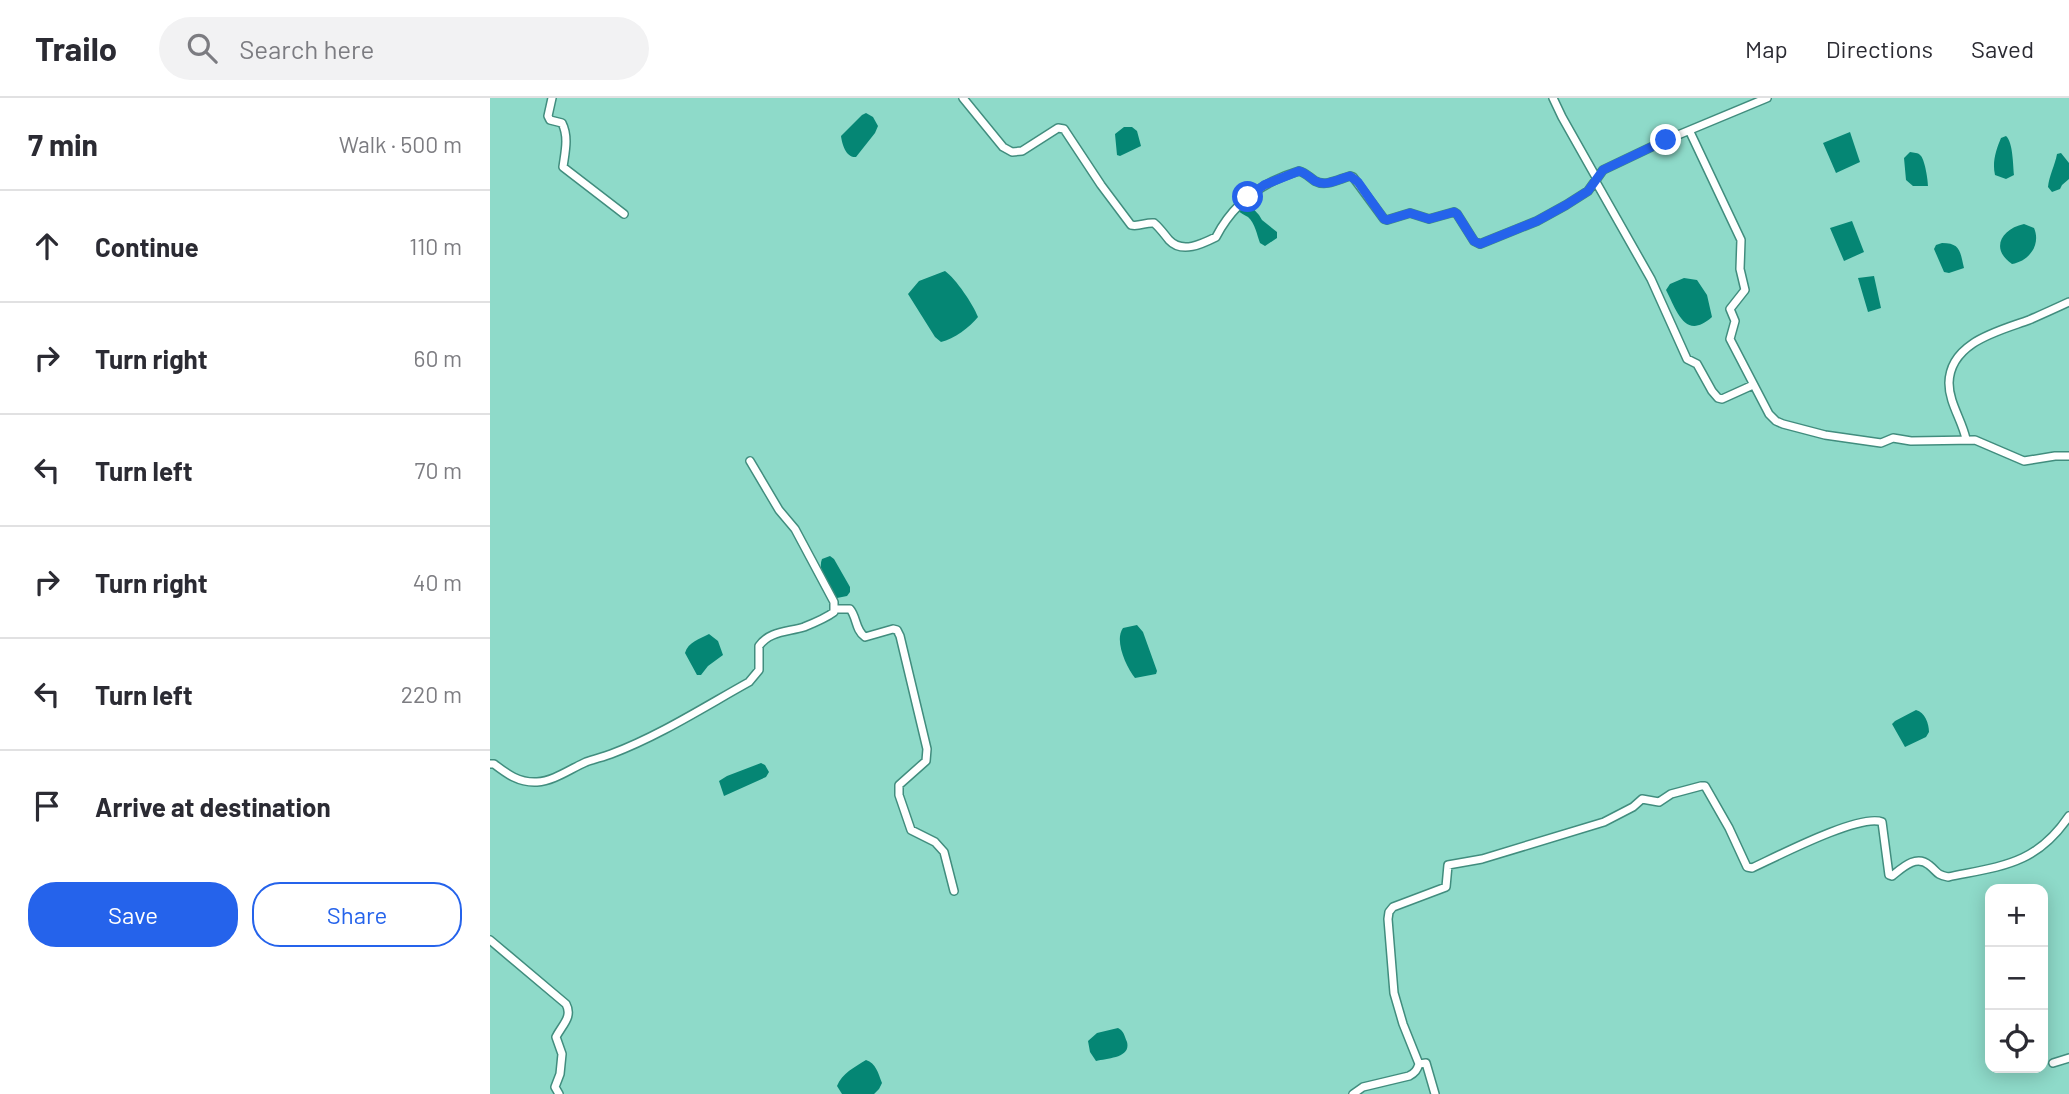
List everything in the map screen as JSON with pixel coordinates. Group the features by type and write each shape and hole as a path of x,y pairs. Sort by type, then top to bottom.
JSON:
{"street":[{"path":"552,98 548,116 553,122 562,123 565,128 566,171 624,214"},
{"path":"962,98 1003,147 1012,152 1022,151 1058,128 1064,129 1128,222 1136,226 1154,223 1171,242 1181,248 1215,239 1228,215 1255,192 1264,185 1299,171 1305,172 1318,183 1326,184 1353,177 1378,213 1387,220 1410,213 1429,219 1455,213 1474,241 1480,244 1537,221 1588,191 1603,170 1666,140 1768,98"},
{"path":"1553,98 1651,279 1687,359 1697,364 1718,398 1722,399 1753,386"},
{"path":"1690,132 1741,240 1740,269 1745,290 1730,309 1735,321 1730,339 1753,386 1776,421 1825,435 1881,443 1893,438 1911,441 1976,440 2024,461 2069,456"},
{"path":"1966,439 1949,386 1956,359 1972,344 1989,334 2069,302"},
{"path":"750,461 779,510 795,529 835,609"},
{"path":"490,764 514,778 537,782 549,781 595,758 611,754 666,729 748,682 759,670 759,646 765,639 779,632 804,627 831,615 835,609"},
{"path":"835,609 850,609 859,632 865,637 893,629 897,630 900,636 928,749 926,761 899,786 899,794 911,830 935,842 944,852 954,891"},
{"path":"1419,1064 1394,993 1388,919 1393,907 1446,887 1448,865 1482,859 1604,822 1633,807 1642,799 1659,802 1671,794 1701,786 1711,795 1747,867 1752,868 1834,831 1875,819 1882,821 1889,875 1892,876 1913,861 1920,860 1928,863 1938,875 1948,877 2017,862 2049,842 2069,816"},
{"path":"490,940 535,976 569,1009 567,1020 556,1037 562,1054 560,1074 555,1087 559,1094"},
{"path":"2053,1063 2069,1058"},
{"path":"1419,1064 1426,1063 1435,1094"},
{"path":"1353,1094 1363,1087 1414,1073 1419,1064"}],"shaded area":[{"path":"866,113 873,117 878,126 856,157 853,157 845,150 841,136"},
{"path":"1124,127 1132,127 1137,131 1141,146 1120,156 1117,155 1115,134"},
{"path":"1850,132 1860,162 1836,173 1823,143"},
{"path":"2006,136 2011,148 2014,175 2006,179 1995,175 1994,165 2001,138"},
{"path":"1910,152 1919,154 1922,158 1928,186 1913,186 1906,180 1904,158"},
{"path":"2061,153 2069,163 2069,179 2060,189 2052,192 2048,187 2057,154"},
{"path":"1248,203 1262,220 1277,232 1277,238 1265,246 1260,243 1248,217 1238,211"},
{"path":"1852,221 1864,252 1844,261 1830,228"},
{"path":"2024,224 2034,228 2035,246 2029,256 2012,264 2001,252 2001,240 2009,230"},
{"path":"1942,243 1956,247 1964,268 1944,272 1934,249"},
{"path":"945,271 964,292 978,317 961,332 941,342 935,337 908,294 919,281"},
{"path":"1874,276 1881,308 1868,312 1858,278"},
{"path":"1684,278 1697,280 1707,295 1712,317 1703,324 1688,325 1678,314 1666,290 1670,284"},
{"path":"830,556 850,587 847,596 837,598 825,580 821,569 822,559"},
{"path":"1137,625 1143,632 1157,671 1156,674 1135,678 1125,661 1120,639 1123,628"},
{"path":"709,634 718,641 723,655 701,675 697,675 685,653 692,643"},
{"path":"1916,710 1926,719 1929,732 1926,737 1905,747 1892,724"},
{"path":"761,763 769,772 766,777 724,796 719,781"},
{"path":"1118,1028 1127,1042 1126,1051 1118,1056 1096,1061 1090,1052 1088,1041 1097,1033"},
{"path":"866,1060 872,1063 878,1072 882,1083 879,1089 874,1094 842,1094 837,1086 839,1081"}],"route":[{"path":"1248,197 1264,185 1299,171 1305,172 1318,183 1326,184 1350,176 1358,182 1384,219 1410,213 1429,219 1454,212 1474,241 1480,244 1537,221 1566,205 1588,191 1603,170 1666,140"}]}
